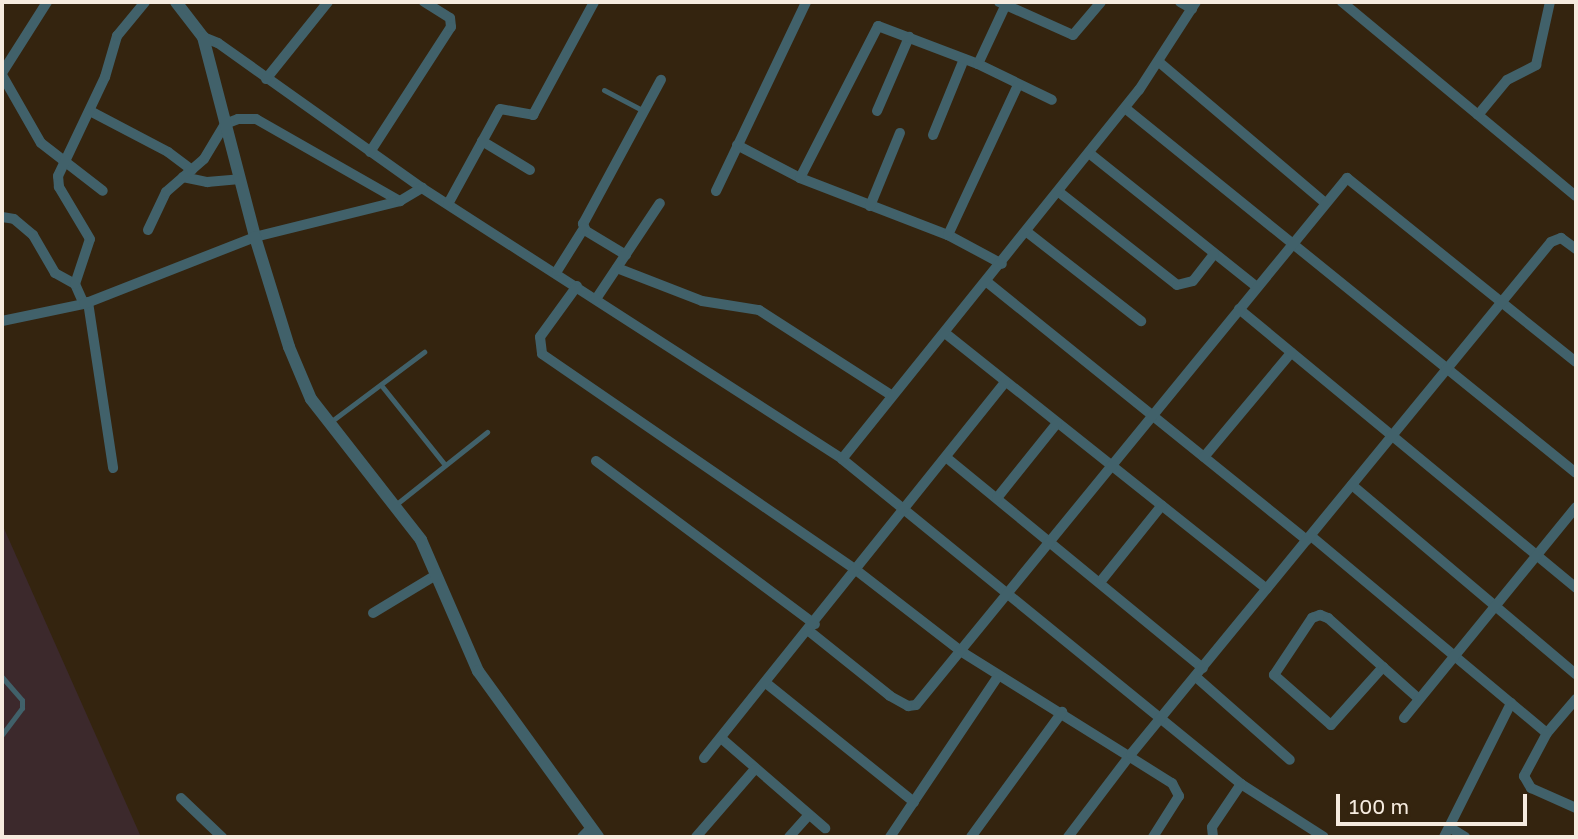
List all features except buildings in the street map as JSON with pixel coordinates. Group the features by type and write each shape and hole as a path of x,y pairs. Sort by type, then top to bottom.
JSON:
{"street":[{"path":"47,2 2,74 41,143 103,191"},
{"path":"113,468 82,304 75,284 90,239 59,187 58,176 66,165 90,111 117,36 145,2"},
{"path":"176,2 203,37 422,188 557,271 842,459 1241,784 1324,837"},
{"path":"267,79 328,2"},
{"path":"370,152 451,27 450,18 424,2"},
{"path":"448,204 502,108 525,117 533,116 594,2"},
{"path":"716,191 806,2"},
{"path":"978,64 1004,3 1073,35 1101,2"},
{"path":"842,459 1002,264 1160,62 1194,5 1180,2"},
{"path":"1342,2 1576,196"},
{"path":"1478,115 1507,80 1536,65 1550,2"},
{"path":"800,178 874,31 882,27 978,64 1052,100"},
{"path":"203,37 255,237 289,348 311,400 421,540 478,671 590,834"},
{"path":"877,111 909,37"},
{"path":"933,135 964,59"},
{"path":"1160,62 1325,203"},
{"path":"557,271 584,228 661,80"},
{"path":"948,236 1018,85"},
{"path":"1125,108 1576,474"},
{"path":"90,111 168,152 187,174 207,182 240,179"},
{"path":"148,230 166,192 204,159 225,124 256,119 400,201"},
{"path":"870,206 900,133"},
{"path":"482,141 530,170"},
{"path":"737,145 800,178 948,236 1002,264"},
{"path":"1089,153 1257,287"},
{"path":"596,461 908,706 916,705 962,652 1344,180 1352,180 1576,362"},
{"path":"2,321 82,304 177,264 255,237 400,201 422,188"},
{"path":"1059,192 1177,285 1193,281 1214,254"},
{"path":"596,299 660,203"},
{"path":"2,217 14,219 33,235 55,273 75,284"},
{"path":"584,228 626,254"},
{"path":"1027,232 1142,321"},
{"path":"1068,837 1131,754 1554,239 1564,239 1576,249"},
{"path":"617,268 702,301 760,310 891,396"},
{"path":"987,282 1309,538 1547,733"},
{"path":"577,286 540,337 542,354 856,570 962,652 1131,754 1179,792 1153,837"},
{"path":"1239,309 1576,588"},
{"path":"945,333 1267,589"},
{"path":"1204,457 1291,353"},
{"path":"704,758 812,628 1005,382"},
{"path":"997,498 1057,423"},
{"path":"947,458 1101,581 1203,667"},
{"path":"1352,485 1576,674"},
{"path":"1101,581 1162,505"},
{"path":"1404,718 1576,507"},
{"path":"373,613 436,575"},
{"path":"1383,667 1331,725 1274,675 1312,618 1320,615 1383,667 1419,699"},
{"path":"890,837 998,676"},
{"path":"1196,677 1290,760"},
{"path":"766,683 914,802"},
{"path":"1576,699 1547,733 1525,781 1576,808"},
{"path":"1465,837 1446,832 1511,704"},
{"path":"972,837 1062,712"},
{"path":"721,738 825,828"},
{"path":"696,837 755,769"},
{"path":"1213,837 1212,827 1241,784"},
{"path":"181,798 222,837"},
{"path":"789,837 808,815"}],"lane":[{"path":"604,90 644,111"},
{"path":"330,423 424,352"},
{"path":"381,385 445,465"},
{"path":"394,506 487,432"},
{"path":"2,677 22,700 22,708 2,735"}],"shaded area":[{"path":"2,524 141,837 2,837"}]}
